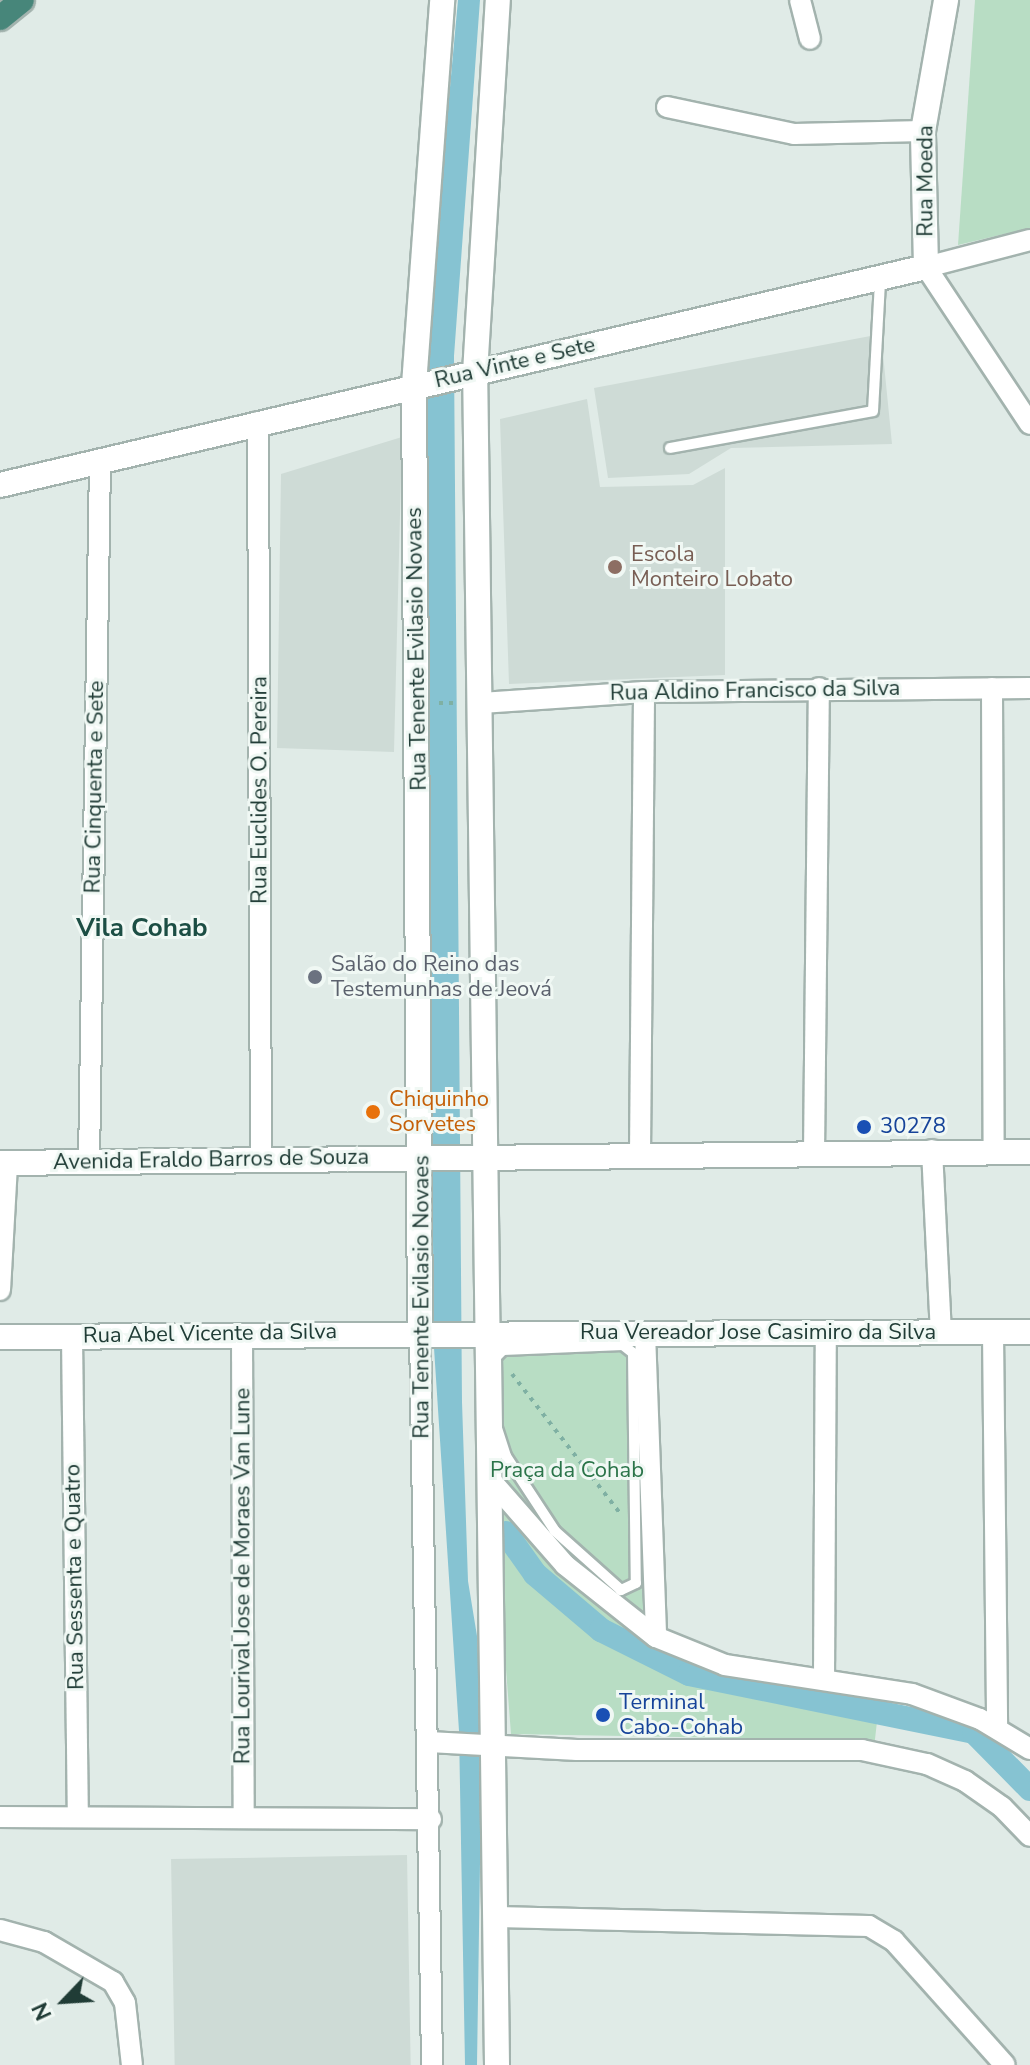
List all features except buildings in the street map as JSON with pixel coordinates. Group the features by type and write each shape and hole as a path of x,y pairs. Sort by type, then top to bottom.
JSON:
{"highway":[{"path":"0,18 22,0"}],"street":[{"name":"Rua Tenente Evilasio Novaes","path":"432,2065 419,385 442,0"},
{"path":"497,2065 488,1477 474,1156 467,375 498,0"},
{"path":"800,0 810,39"},
{"name":"Rua Moeda","path":"926,267 923,131 946,0"},
{"path":"667,107 794,134 923,131"},
{"name":"Rua Vinte e Sete","path":"0,485 258,422 880,280 1030,240"},
{"path":"926,267 1030,424"},
{"name":"Rua Euclides O. Pereira","path":"258,422 261,1159"},
{"name":"Rua Cinquenta e Sete","path":"89,1162 100,460"},
{"path":"819,688 814,1153 932,1150 1030,1152"},
{"path":"992,688 994,1150"},
{"name":"Rua Aldino Francisco da Silva","path":"470,703 644,692 1030,688"},
{"path":"640,1154 644,692"},
{"path":"932,1150 941,1332"},
{"name":"Avenida Eraldo Barros de Souza","path":"4,1163 814,1153"},
{"path":"0,1290 4,1163"},
{"name":"Rua Abel Vicente da Silva","path":"0,1337 426,1332 483,1341"},
{"path":"993,1332 997,1728"},
{"name":"Rua Vereador Jose Casimiro da Silva","path":"483,1341 645,1333 1030,1332"},
{"path":"645,1333 656,1637"},
{"path":"824,1680 826,1333"},
{"name":"Rua Lourival Jose de Moraes Van Lune","path":"242,1334 244,1818"},
{"name":"Rua Sessenta e Quatro","path":"72,1336 78,1817"},
{"path":"488,1477 565,1565 656,1637 725,1665 912,1694 997,1728 1030,1749"},
{"path":"429,1742 862,1750 927,1764 965,1781 1002,1807 1030,1836"},
{"path":"0,1817 431,1819"},
{"path":"497,1917 869,1926 894,1941 1005,2065"},
{"path":"0,1930 44,1942 113,1982 125,2003 132,2065"}],"lane":[{"path":"670,448 873,411 880,280"},
{"path":"483,1341 548,1348 623,1345 632,1349 635,1533 636,1583 621,1590 555,1531 498,1438 483,1341"}],"path":[{"path":"428,703 470,703"},
{"path":"483,1341 635,1533"}],"shaded area":[{"path":"881,334 892,444 731,448 689,474 608,478 594,388"},
{"name":"Escola Monteiro Lobato","path":"587,399 600,487 693,485 725,468 725,675 509,684 500,419"},
{"path":"402,437 394,752 277,748 281,474"},
{"path":"407,1855 411,2065 175,2065 171,1859"}],"green space":[{"path":"975,0 1030,0 1030,228 958,245"},
{"name":"Praça da Cohab","path":"642,1339 647,1641 730,1694 879,1704 874,1748 854,1740 511,1734 493,1501 490,1346"}],"water":[{"path":"458,0 480,0 454,356 462,1402 468,1581 477,1636 482,1729 477,2065 465,2065 459,1731 434,1348 425,360"}],"waterway":[{"path":"506,1533 535,1574 601,1630 689,1674 974,1732 1030,1789"}],"place":[{"name":"Escola Monteiro Lobato","path":"615,567"},
{"name":"Salão do Reino das Testemunhas de Jeová","path":"315,977"},
{"name":"Chiquinho Sorvetes","path":"373,1112"},
{"name":"30278","path":"864,1127"},
{"name":"Terminal Cabo-Cohab","path":"603,1715"}],"district":[{"name":"Vila Cohab","path":"142,928"}]}
